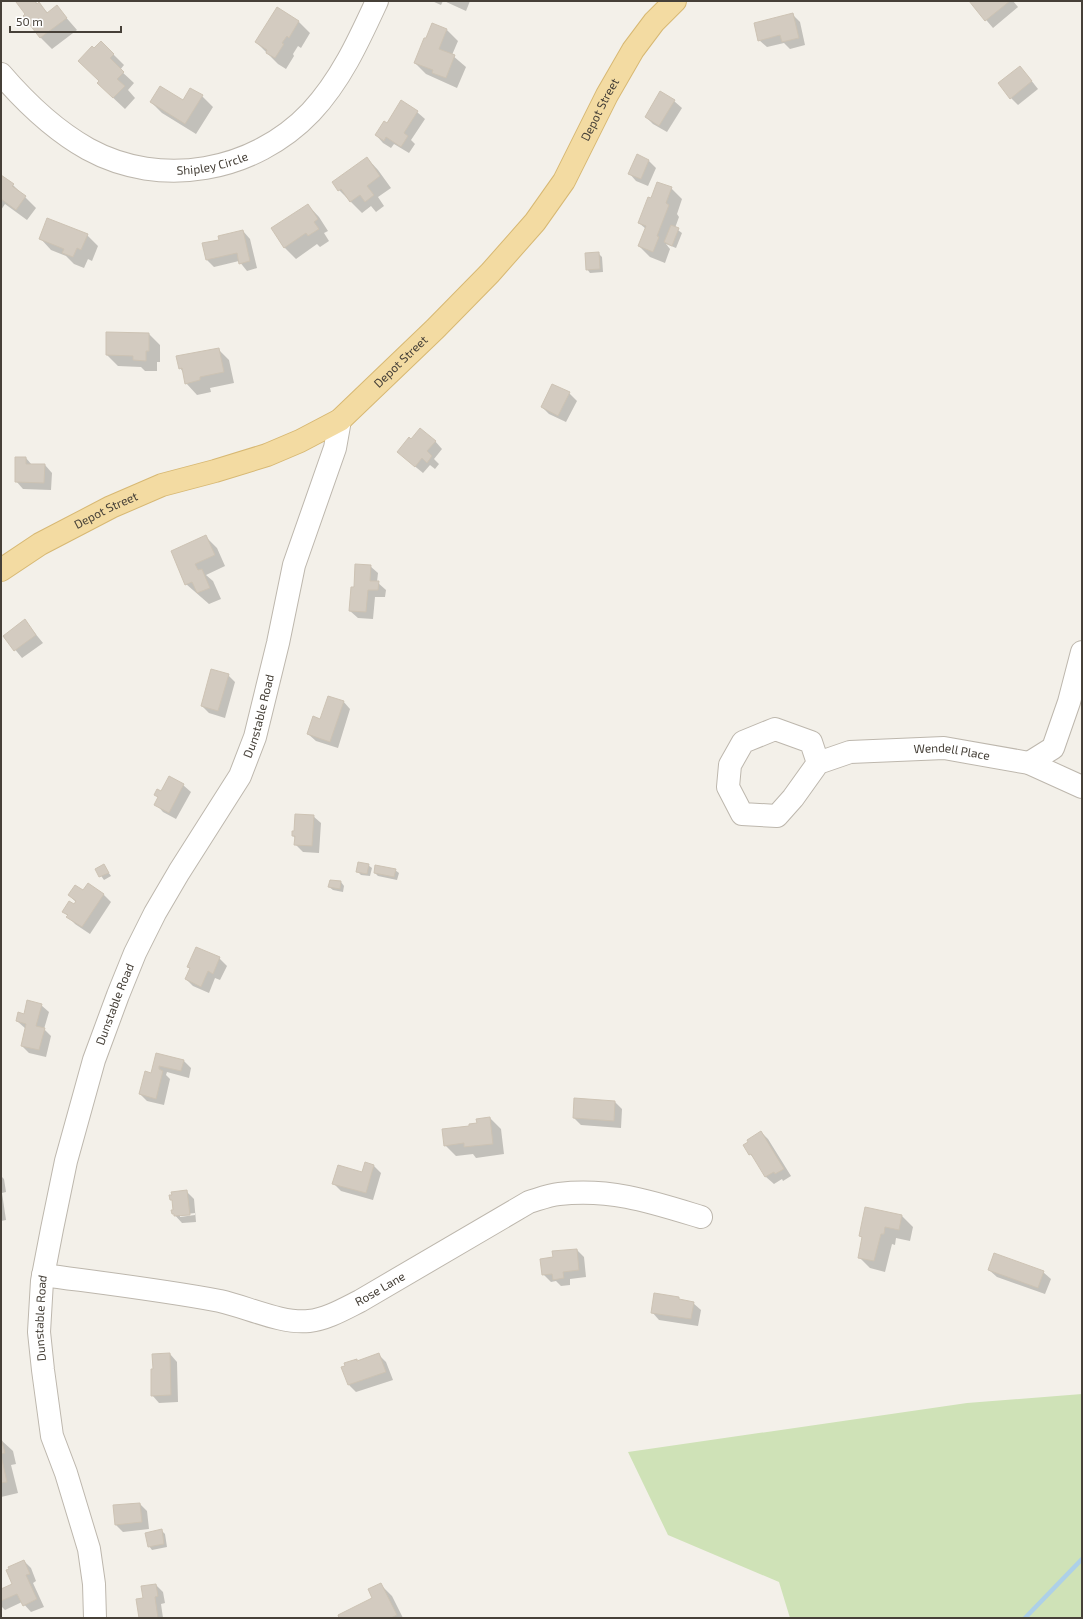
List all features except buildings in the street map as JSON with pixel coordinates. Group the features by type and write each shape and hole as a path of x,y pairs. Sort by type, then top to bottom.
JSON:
{"main road":[{"name":"Depot Street","path":"1,570 40,544 111,506 162,485 268,455 300,441 340,420 436,329 535,222 564,181 607,95 633,50 654,22 675,1"}],"street":[{"name":"Shipley Circle","path":"1,74 15,90 49,122 70,138 102,155 133,166 153,170 200,170 223,165 244,158 267,147 288,132 311,112 351,58 377,1"},
{"name":"Dunstable Road","path":"95,1618 94,1584 89,1549 66,1473 52,1436 39,1332 43,1275 66,1161 94,1060 135,953 155,913 179,872 240,776 255,737 278,643 294,565 335,448 340,420"},
{"path":"1029,763 1053,748 1069,702 1082,652"},
{"name":"Wendell Place","path":"818,763 850,752 944,748 1029,763 1082,787"},
{"name":"Rose Lane","path":"43,1275 133,1286 222,1302 289,1320 309,1321 331,1315 360,1301 529,1202 558,1194 604,1192 649,1200 701,1218"}],"green space":[{"path":"1082,1394 1082,1617 1076,1618 790,1618 779,1582 668,1535 628,1452 967,1403"}],"waterway":[{"path":"1025,1618 1082,1559"}]}
